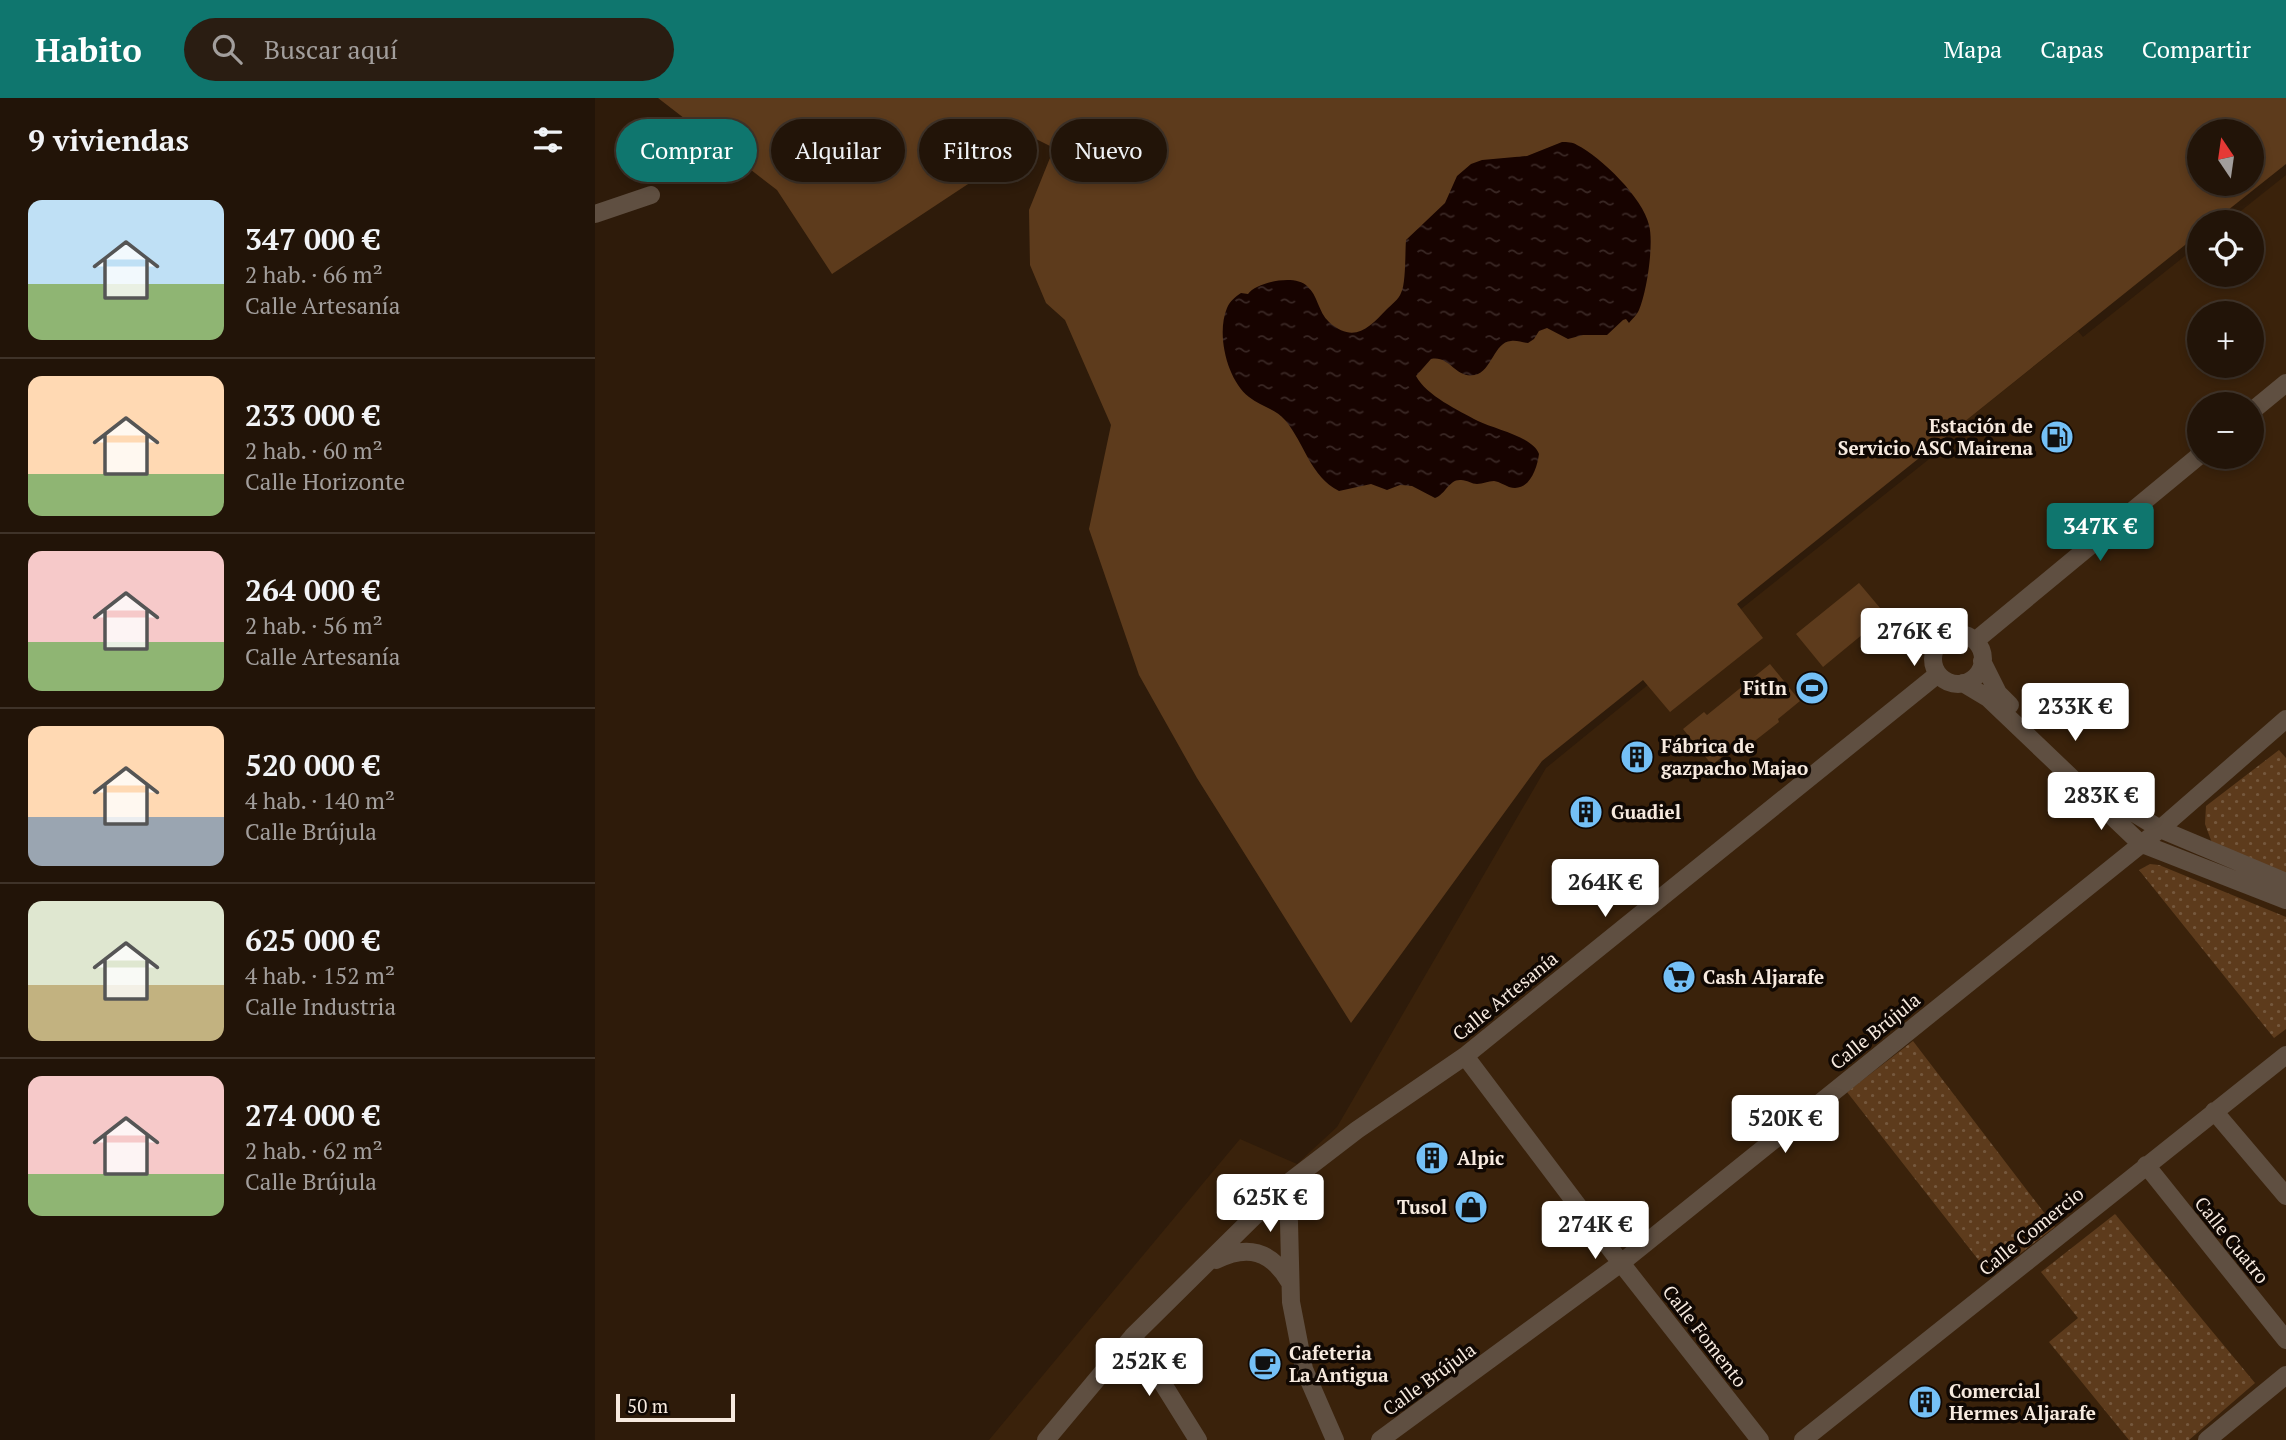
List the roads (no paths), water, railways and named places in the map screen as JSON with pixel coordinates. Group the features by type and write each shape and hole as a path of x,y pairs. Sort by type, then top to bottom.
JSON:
{"street":[{"path":"595,214 651,195"},
{"path":"2264,401 2286,383"},
{"path":"1975,641 2187,466"},
{"path":"2286,882 2159,829 2091,786 1998,693 1982,661 1980,647 1975,641 1961,634 1952,635 1938,643 1933,658 1938,674 1949,682 1963,683 1989,698 2140,843 2286,900"},
{"path":"1963,683 1976,676 1982,661"},
{"name":"Calle Artesanía","path":"1046,1440 1133,1336 1288,1183 1357,1130 1465,1056 1938,674"},
{"name":"Calle Brújula","path":"1380,1440 1621,1263 2159,829 2286,719"},
{"name":"Calle Comercio","path":"1803,1440 2286,1055"},
{"name":"Calle Fomento","path":"1465,1056 1621,1263 1760,1440"},
{"path":"2214,1111 2286,1196"},
{"name":"Calle Cuatro","path":"2146,1166 2286,1340"},
{"path":"1288,1183 1291,1302 1304,1369 1335,1440"},
{"path":"1204,1266 1234,1251 1256,1252 1279,1265 1290,1284"},
{"path":"1133,1336 1198,1440"},
{"path":"2207,1440 2286,1375"}],"water":[{"path":"1562,142 1575,144 1609,168 1630,191 1645,214 1650,233 1650,255 1645,292 1638,312 1629,323 1626,319 1623,320 1607,335 1583,335 1568,339 1547,328 1539,331 1528,343 1505,343 1485,368 1475,375 1462,374 1443,360 1431,359 1416,376 1444,402 1478,421 1522,438 1536,448 1539,454 1531,478 1516,488 1494,481 1477,484 1457,480 1435,498 1412,486 1400,485 1387,490 1371,484 1339,491 1329,485 1314,468 1285,420 1249,397 1235,380 1223,343 1224,319 1230,303 1241,293 1248,294 1267,283 1294,280 1311,290 1322,313 1338,329 1354,333 1361,331 1374,322 1400,295 1404,283 1406,240 1445,203 1457,176 1471,164 1482,160 1527,156"}],"place":[{"name":"Estación de Servicio ASC Mairena","path":"2057,437"},
{"name":"FitIn","path":"1812,688"},
{"name":"Fábrica de gazpacho Majao","path":"1637,757"},
{"name":"Guadiel","path":"1586,812"},
{"name":"Cash Aljarafe","path":"1679,977"},
{"name":"Alpic","path":"1432,1158"},
{"name":"Tusol","path":"1471,1207"},
{"name":"Cafeteria La Antigua","path":"1265,1364"},
{"name":"Comercial Hermes Aljarafe","path":"1925,1402"}]}
